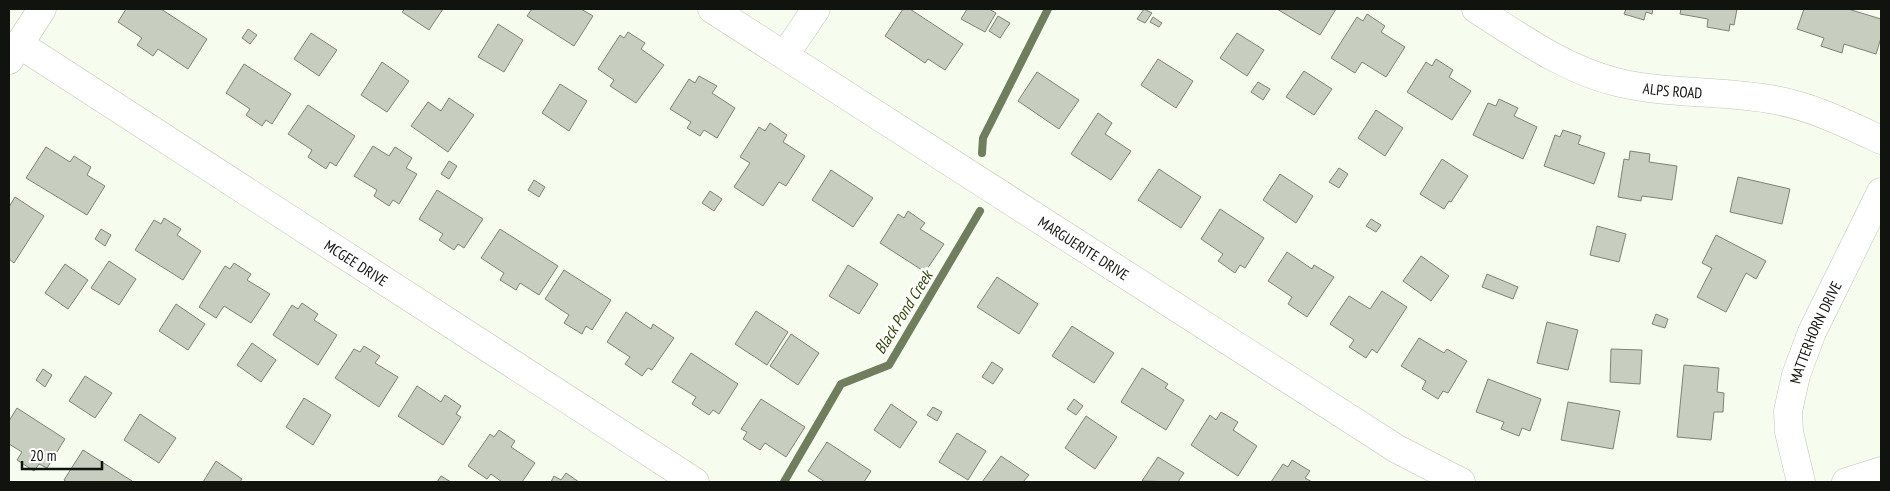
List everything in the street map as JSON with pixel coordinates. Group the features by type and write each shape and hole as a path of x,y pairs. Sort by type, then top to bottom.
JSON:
{"street":[{"path":"14,52 42,9"},
{"name":"MARGUERITE DRIVE","path":"712,9 1397,450 1461,482"},
{"path":"785,55 816,9"},
{"name":"ALPS ROAD","path":"1476,9 1535,47 1587,73 1647,88 1776,100 1820,112 1881,140"},
{"name":"MCGEE DRIVE","path":"14,52 695,482"},
{"name":"MATTERHORN DRIVE","path":"1801,482 1789,432 1788,411 1796,375 1812,332 1881,192"},
{"path":"1846,482 1881,471"}],"building":[{"path":"126,9 161,9 207,39 188,69 158,49 153,56 137,45 142,38 118,22"},
{"path":"405,9 443,9 429,30 402,12"},
{"path":"532,9 581,9 593,16 574,46 527,16"},
{"path":"903,9 910,9 963,44 945,70 928,59 925,63 885,36"},
{"path":"967,9 989,9 996,13 985,32 961,19"},
{"path":"1144,9 1152,13 1145,23 1137,19"},
{"path":"1277,9 1336,9 1320,35"},
{"path":"1626,9 1653,9 1652,14 1646,12 1644,20 1624,14"},
{"path":"1681,9 1737,9 1734,25 1730,24 1729,31 1707,27 1708,19 1680,14"},
{"path":"1804,9 1848,9 1881,19 1881,38 1876,54 1844,44 1842,53 1821,46 1824,38 1797,29"},
{"path":"1367,14 1385,26 1381,32 1405,47 1386,77 1362,62 1355,73 1331,58 1357,17 1363,21"},
{"path":"998,16 1010,23 1000,38 989,31"},
{"path":"1153,17 1162,23 1159,27 1150,22"},
{"path":"498,24 523,40 504,72 478,57"},
{"path":"248,29 257,35 250,44 242,38"},
{"path":"628,32 645,43 641,49 664,65 636,103 610,86 614,80 598,69 620,35 624,38"},
{"path":"311,33 337,50 319,76 294,59"},
{"path":"1237,33 1264,50 1247,76 1220,58"},
{"path":"1158,59 1193,81 1176,108 1141,85"},
{"path":"1436,59 1453,70 1449,77 1471,91 1452,120 1407,92 1426,62 1432,66"},
{"path":"382,62 409,81 387,112 361,95"},
{"path":"244,64 291,94 272,124 266,120 262,126 246,115 250,109 226,93"},
{"path":"1304,71 1332,89 1314,115 1286,97"},
{"path":"1037,72 1079,100 1059,129 1018,101"},
{"path":"699,76 717,86 712,93 735,108 717,138 704,130 700,136 687,128 691,122 670,109 689,79 695,83"},
{"path":"1258,82 1270,89 1263,100 1251,92"},
{"path":"560,84 587,101 569,131 542,113"},
{"path":"449,98 474,115 448,152 411,126 428,102 441,111"},
{"path":"1499,99 1518,108 1514,116 1537,127 1523,159 1473,135 1488,103 1496,106"},
{"path":"308,105 355,136 336,166 330,162 326,169 308,157 312,150 288,134"},
{"path":"1376,110 1403,128 1385,156 1358,138"},
{"path":"1098,113 1112,123 1105,134 1131,151 1111,180 1071,154"},
{"path":"770,123 787,135 783,142 805,156 786,186 779,182 763,206 734,187 750,163 740,157 759,127 765,131"},
{"path":"1563,130 1581,136 1578,144 1605,153 1594,184 1544,166 1555,135 1560,137"},
{"path":"373,146 389,156 395,147 412,158 406,168 417,174 399,204 393,200 389,206 374,196 377,190 354,176"},
{"path":"46,147 70,162 74,156 91,167 87,175 105,186 87,215 26,178"},
{"path":"1630,151 1650,154 1649,162 1677,166 1672,200 1642,196 1641,201 1618,197 1624,159 1629,160"},
{"path":"1442,159 1468,176 1451,202 1449,201 1444,209 1420,194"},
{"path":"449,161 457,166 449,179 441,174"},
{"path":"1339,168 1348,174 1339,188 1329,182"},
{"path":"1159,169 1201,197 1181,228 1138,200"},
{"path":"831,170 873,198 853,227 812,200"},
{"path":"1280,174 1313,196 1296,223 1263,200"},
{"path":"1738,177 1790,189 1782,224 1730,212"},
{"path":"534,180 545,187 539,197 528,190"},
{"path":"437,190 483,219 464,248 458,244 454,250 439,240 443,234 419,219"},
{"path":"710,191 722,199 714,211 702,203"},
{"path":"15,197 44,216 14,263 9,259 9,207"},
{"path":"1220,209 1264,238 1245,268 1240,265 1235,273 1218,261 1223,254 1201,239"},
{"path":"908,211 925,223 920,229 944,244 925,272 880,243 898,214 904,218"},
{"path":"164,218 181,229 177,235 201,251 183,280 135,250 154,220 161,224"},
{"path":"1371,219 1381,225 1376,232 1366,226"},
{"path":"1597,226 1626,234 1619,262 1590,255"},
{"path":"101,229 111,235 105,246 95,239"},
{"path":"500,229 558,266 539,295 520,283 516,290 500,280 504,273 481,258"},
{"path":"1716,235 1766,261 1756,279 1746,273 1726,312 1697,297 1712,268 1702,263"},
{"path":"1287,252 1312,269 1314,265 1334,277 1307,317 1288,304 1292,297 1268,281"},
{"path":"1421,256 1449,276 1431,301 1403,281"},
{"path":"109,261 136,279 119,305 91,288"},
{"path":"234,263 251,274 247,280 270,294 251,323 224,306 216,318 199,307 225,266 230,269"},
{"path":"65,264 88,280 68,309 45,293"},
{"path":"848,265 878,284 859,314 829,296"},
{"path":"564,270 611,300 592,330 586,326 582,334 564,323 569,315 545,299"},
{"path":"1487,274 1518,287 1513,299 1482,287"},
{"path":"997,277 1038,304 1019,334 977,307"},
{"path":"1382,291 1407,307 1377,353 1372,349 1366,358 1349,347 1354,340 1330,324 1349,296 1370,309"},
{"path":"302,303 318,314 314,320 337,335 318,365 273,335 292,305 298,309"},
{"path":"176,304 205,324 188,350 159,331"},
{"path":"756,311 788,332 767,365 735,344"},
{"path":"626,312 651,329 653,324 674,338 652,370 648,368 642,376 625,364 630,357 607,342"},
{"path":"1656,314 1668,319 1665,328 1652,324"},
{"path":"1547,322 1578,330 1568,370 1537,363"},
{"path":"1072,326 1114,353 1094,383 1052,356"},
{"path":"791,334 819,353 798,385 770,366"},
{"path":"1419,338 1444,353 1447,349 1467,361 1448,393 1443,391 1438,399 1422,389 1426,381 1401,366"},
{"path":"252,343 276,360 261,382 237,365"},
{"path":"364,346 380,356 375,363 398,377 379,407 335,378 354,349 360,352"},
{"path":"1611,349 1642,350 1640,384 1610,382"},
{"path":"691,353 738,384 719,414 713,410 709,415 692,404 696,397 672,382"},
{"path":"992,362 1003,369 993,384 982,377"},
{"path":"1684,365 1719,368 1717,392 1724,393 1723,412 1714,412 1711,440 1677,437"},
{"path":"1142,368 1168,384 1165,388 1184,400 1166,430 1121,402"},
{"path":"43,369 52,375 45,387 36,380"},
{"path":"85,376 112,393 95,418 69,401"},
{"path":"1488,379 1541,399 1530,431 1522,428 1519,436 1501,429 1504,422 1476,412"},
{"path":"417,386 441,402 445,395 461,406 456,414 461,417 443,445 398,416"},
{"path":"304,398 331,415 313,445 286,427"},
{"path":"761,399 805,427 786,457 765,443 760,450 743,439 747,432 741,429"},
{"path":"1074,399 1083,406 1076,415 1067,409"},
{"path":"1568,402 1620,411 1613,449 1561,440"},
{"path":"891,404 917,422 900,448 874,430"},
{"path":"933,407 942,412 937,421 927,415"},
{"path":"17,408 65,439 47,468 39,464 34,471 17,460 22,452 9,444 9,421"},
{"path":"1221,412 1238,422 1233,430 1257,446 1238,476 1191,445 1210,415 1216,420"},
{"path":"140,414 176,438 159,463 124,440"},
{"path":"1086,416 1117,437 1095,469 1065,448"},
{"path":"499,430 515,441 511,447 535,463 522,482 502,482 491,474 487,479 468,466 490,434 494,437"},
{"path":"957,433 986,451 968,480 939,462"},
{"path":"827,442 871,471 864,482 825,482 808,471"},
{"path":"83,450 132,481 67,482 64,480"},
{"path":"1001,456 1029,475 1023,482 982,482"},
{"path":"1158,457 1184,473 1178,482 1142,481"},
{"path":"1292,460 1310,471 1305,478 1312,482 1271,482 1283,464 1288,467"},
{"path":"216,461 242,479 240,482 203,482"},
{"path":"566,473 579,482 551,482 554,476 561,480"},
{"path":"441,476 451,482 437,482"}],"waterway":[{"name":"Black Pond Creek","path":"982,153 983,138 1048,9"},
{"name":"Black Pond Creek","path":"784,482 841,384 889,365 980,211"}]}
